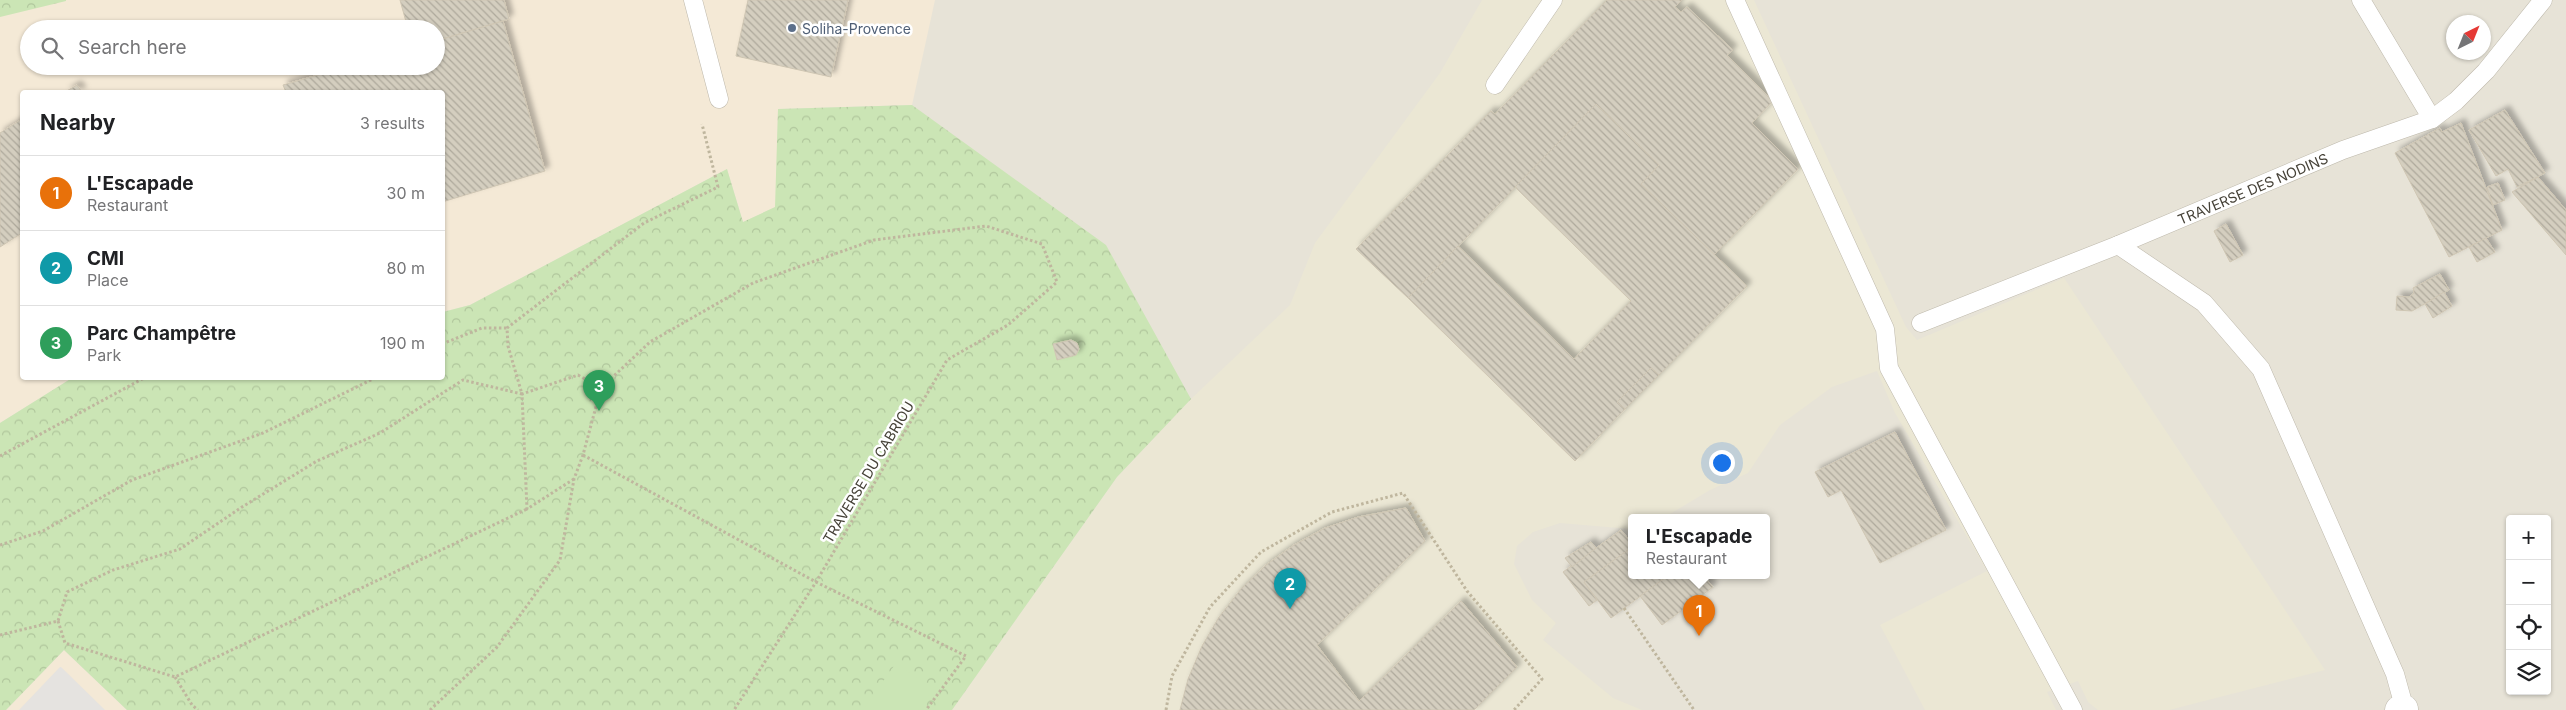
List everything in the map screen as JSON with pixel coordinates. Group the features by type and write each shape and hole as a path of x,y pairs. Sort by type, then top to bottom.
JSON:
{"lane":[{"path":"692,0 719,99"},
{"path":"1495,85 1552,0"},
{"path":"1736,0 1886,329 1889,368 2074,710"},
{"path":"2361,0 2432,119"},
{"name":"TRAVERSE DES NODINS","path":"1921,323 2118,245 2343,150 2432,119 2456,101 2486,71 2543,0"},
{"path":"2118,245 2204,303 2261,369 2395,674 2403,710"}],"path":[{"path":"445,343 482,328 507,328 644,223 718,187 709,147"},
{"name":"TRAVERSE DU CABRIOU","path":"601,388 650,342 753,283 874,240 986,226 1042,244 1057,282 1008,325 947,360 816,582 734,710"},
{"path":"507,328 508,346 522,394 527,509"},
{"path":"198,710 192,705 174,677 65,643 58,621 67,592 113,570 180,549 242,506 317,461 380,433 464,380 522,394 578,375 601,388 583,456 574,479 560,560 497,647 430,710"},
{"path":"0,456 140,380"},
{"path":"0,545 43,531 132,480 263,433 371,380"},
{"path":"583,456 816,582 966,656 926,710"},
{"path":"174,677 527,509 574,479"},
{"path":"1166,710 1172,676 1210,607 1261,552 1332,512 1403,493 1468,591 1542,679 1514,710"},
{"path":"1624,608 1694,710"},
{"path":"0,635 58,621"}],"shaded area":[{"path":"0,0 2566,0 2566,710 0,710"},
{"path":"0,0 935,0 912,105 778,109 776,207 743,222 727,169 470,305 445,311 445,90 20,90 20,380 69,380 0,423"},
{"path":"1482,0 1754,0 1906,327 1917,340 2064,278 2325,670 2169,710 2098,710 2088,702 2078,681 2047,692 2056,710 1925,710 1880,625 1987,571 1895,413 1877,371 1832,387 1780,425 1748,473 1710,490 1670,514 1628,514 1628,529 1560,523 1533,532 1517,546 1514,564 1532,600 1556,623 1543,640 1613,698 1642,710 952,710 1117,477 1191,399 1290,305 1315,243 1440,73"},
{"path":"64,650 127,710 6,710"},
{"path":"61,667 105,710 19,710"}],"green space":[{"path":"0,0 66,0 66,1 0,17"},
{"path":"912,105 1106,245 1191,399 1117,477 952,710 127,710 64,650 6,710 0,710 0,423 69,380 445,380 445,311 470,305 727,169 743,222 775,207 778,109"},
{"path":"896,663 933,689 918,710 863,710"}],"building":[{"path":"400,0 504,0 509,19 445,38 445,20 406,20"},
{"name":"Soliha-Provence","path":"748,0 848,0 831,77 736,56"},
{"path":"1607,0 1682,0 1675,7 1681,12 1687,7 1733,50 1727,55 1773,101 1752,123 1798,169 1714,255 1641,184 1659,165 1596,104 1408,298 1356,249 1491,111 1495,114"},
{"path":"503,21 545,171 445,201 445,90 285,90 283,85 318,75 445,75 445,38"},
{"path":"77,85 81,90 68,90"},
{"path":"1596,104 1659,165 1641,184 1747,286 1659,375 1651,368 1617,402 1625,409 1575,461 1408,298 1458,246 1574,359 1631,301 1515,187"},
{"path":"2505,110 2545,173 2517,187 2508,169 2496,176 2469,130"},
{"path":"20,120 20,234 0,247 0,133"},
{"path":"2461,123 2502,230 2449,257 2395,153 2440,128 2442,132"},
{"path":"2538,177 2566,210 2566,255 2512,192"},
{"path":"2498,183 2505,200 2493,205 2487,187"},
{"path":"2226,224 2243,255 2230,262 2214,231"},
{"path":"2486,238 2495,252 2477,262 2469,247"},
{"path":"2440,274 2449,290 2412,311 2396,310 2397,296 2409,297 2414,293 2413,288"},
{"path":"2444,292 2452,306 2433,318 2425,304"},
{"path":"1071,340 1077,343 1079,349 1076,355 1057,360 1053,344"},
{"path":"1651,368 1659,375 1625,409 1617,402"},
{"path":"1895,432 1946,530 1880,563 1841,490 1828,497 1815,472"},
{"path":"1406,508 1425,541 1317,645 1359,701 1461,601 1517,667 1474,710 1180,710 1188,679 1202,646 1219,617 1241,589 1266,565 1294,545 1325,528 1358,517"},
{"path":"1621,530 1628,538 1628,550 1584,582 1597,600 1589,606 1563,572"},
{"path":"1591,542 1596,548 1572,567 1565,558"},
{"path":"1628,550 1628,579 1664,579 1611,618 1584,582"},
{"path":"1663,579 1706,579 1713,587 1662,625 1640,596"}],"place":[{"name":"Soliha-Provence","path":"792,28"},
{"name":"Parc Champêtre","path":"599,411"},
{"name":"CMI","path":"1290,609"},
{"name":"L'Escapade","path":"1699,636"}]}
